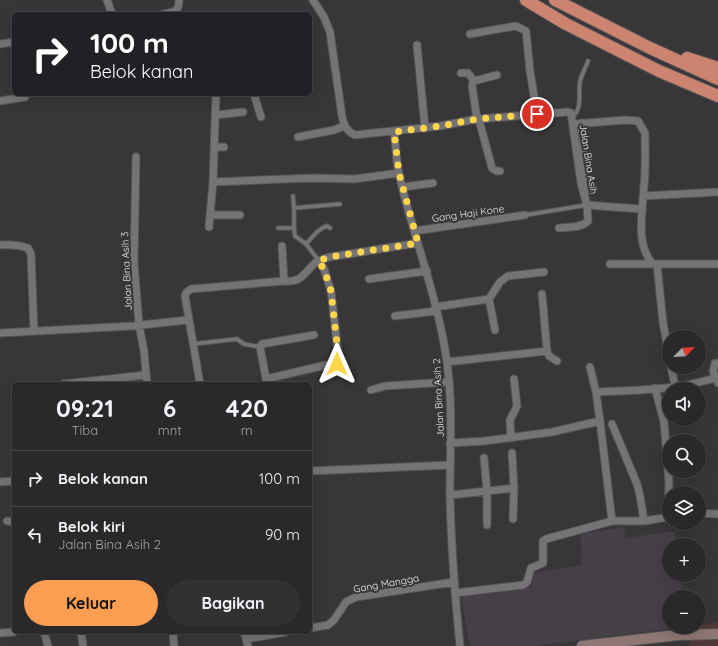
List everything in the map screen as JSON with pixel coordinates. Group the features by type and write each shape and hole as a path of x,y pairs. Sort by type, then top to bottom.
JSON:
{"highway":[{"path":"526,0 566,24 660,71 718,96"},
{"path":"555,0 650,48 718,79"},
{"path":"650,48 718,68"},
{"path":"660,71 718,105"}],"main road":[{"path":"582,646 615,644 678,635 718,634"}],"street":[{"path":"107,0 111,12"},
{"path":"175,12 179,7 179,0"},
{"path":"298,136 334,130 344,126 333,45 328,24 313,0"},
{"path":"470,34 516,26 526,31 537,114"},
{"path":"0,44 12,42"},
{"path":"418,45 425,128"},
{"path":"461,73 468,73 474,81"},
{"path":"474,81 497,75"},
{"path":"474,81 472,85 478,119 492,168 496,171 500,171"},
{"path":"209,227 213,182 216,96"},
{"path":"255,96 261,117"},
{"path":"0,101 25,97"},
{"path":"216,115 244,112"},
{"name":"Jalan Bina Asih","path":"344,126 350,133 355,135 425,128 478,119 568,112 570,113 572,120 581,183 587,205 641,209"},
{"path":"572,120 581,123 626,120 638,121 645,132 644,186 641,209 643,242 646,253 655,264 664,330"},
{"path":"581,123 588,195"},
{"name":"Jalan Bina Asih 2","path":"394,132 399,173 436,309 447,362 450,495 454,582 460,646"},
{"path":"214,147 224,147"},
{"name":"Jalan Bina Asih 3","path":"136,157 133,252 139,325 144,351 147,382"},
{"path":"213,182 312,178 355,179 399,173"},
{"path":"403,187 433,183"},
{"path":"643,196 718,192"},
{"path":"559,228 580,226 587,223 587,205"},
{"path":"210,215 240,215"},
{"name":"Gang Haji Kone","path":"414,231 525,215"},
{"path":"200,382 185,296 191,289 284,281 290,282 303,276 313,264 330,257 418,243"},
{"path":"0,245 9,244 23,246 28,248 31,254 34,331"},
{"path":"282,246 284,281"},
{"path":"314,335 262,344 260,347 266,381 339,362 331,291 324,269 318,261"},
{"path":"610,264 718,264"},
{"path":"369,279 426,271"},
{"path":"495,330 489,299 500,282 508,276 544,272"},
{"path":"542,294 547,351 549,356 557,361"},
{"path":"396,316 489,299"},
{"path":"0,333 139,325 188,320"},
{"path":"447,362 547,351"},
{"path":"706,382 717,381 713,371 715,363 718,363"},
{"path":"590,367 596,392 612,521"},
{"path":"92,382 146,375"},
{"path":"511,438 510,420 517,406 514,379"},
{"path":"371,390 392,385 448,382"},
{"path":"596,392 662,387"},
{"path":"655,388 664,422 669,486"},
{"path":"450,442 511,438 552,432 600,421"},
{"path":"612,424 637,484 644,521"},
{"path":"512,453 514,488 513,519"},
{"path":"484,458 487,491 487,525"},
{"path":"312,471 450,465"},
{"path":"0,482 12,481"},
{"path":"450,495 514,488"},
{"path":"706,513 718,514"},
{"path":"455,593 523,585 527,582 531,568 543,563 543,541 546,539 612,521 644,521 662,518"},
{"name":"Gang Mangga","path":"312,628 328,625 334,620 346,602 356,597 454,582"},
{"path":"0,633 12,632"},
{"path":"45,634 48,646"},
{"path":"81,634 83,646"},
{"path":"173,634 174,646"},
{"path":"246,639 275,634"}],"lane":[{"path":"572,120 578,110 580,81 588,61"},
{"path":"293,196 295,236 306,244 318,261"},
{"path":"294,208 340,204"},
{"path":"525,215 587,205"},
{"path":"306,244 321,228 327,226 330,228"},
{"path":"278,228 294,228"},
{"path":"193,344 237,339 244,344 260,347"}],"shaded area":[{"path":"624,527 626,538 674,531 675,538 662,538 662,582 682,582 683,590 662,590 662,630 535,646 470,646 461,596 532,587 533,573 582,565 580,534"},
{"path":"718,622 718,646 690,646 689,634 706,634 706,624"}],"route":[{"path":"337,364 339,362 331,291 324,269 318,261 330,257 418,243 399,173 394,132 477,119 537,114"}]}
